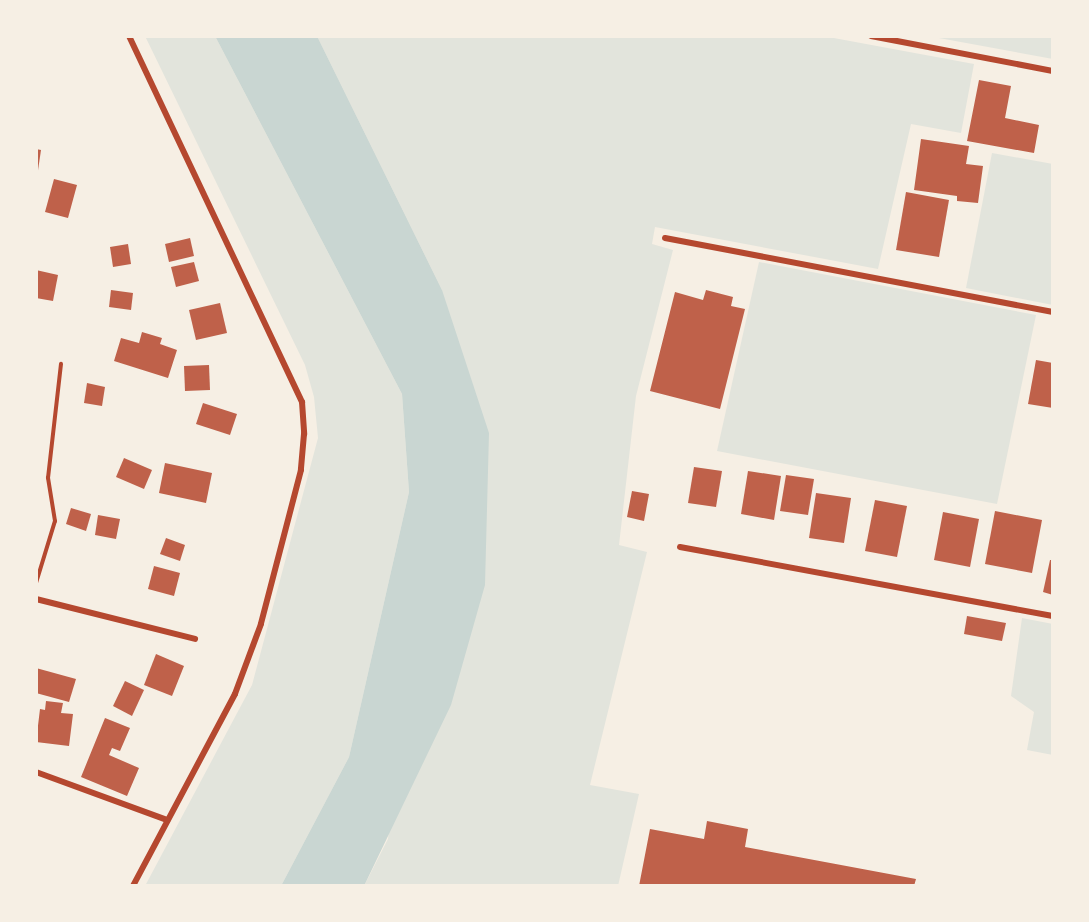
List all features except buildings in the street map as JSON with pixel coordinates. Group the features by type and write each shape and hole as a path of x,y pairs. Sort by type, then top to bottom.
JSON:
{"street":[{"path":"129,36 302,402 304,434 301,470 261,624 235,694 133,886"},
{"path":"871,36 1053,71"},
{"path":"665,238 1053,312"},
{"path":"680,547 1053,616"},
{"path":"36,599 195,639"},
{"path":"36,772 168,820"}],"path":[{"path":"36,583 55,521 48,478 61,364"}],"shaded area":[{"path":"145,36 215,36 402,394 409,492 349,757 281,886 145,886 252,685 318,438 314,397 305,365"},
{"path":"215,36 317,36 442,290 489,433 485,585 451,705 364,886 281,886 349,757 409,492 402,394"},
{"path":"317,36 823,36 974,64 961,133 911,124 878,269 655,227 652,244 673,250 636,396 619,545 647,552 590,785 639,794 618,886 364,886 388,839 442,290"},
{"path":"928,36 1053,36 1053,59"},
{"path":"992,153 1053,164 1053,305 966,288"},
{"path":"759,262 1036,315 997,504 717,451"},
{"path":"1022,618 1053,624 1053,755 1027,750 1034,712 1011,696"}]}
